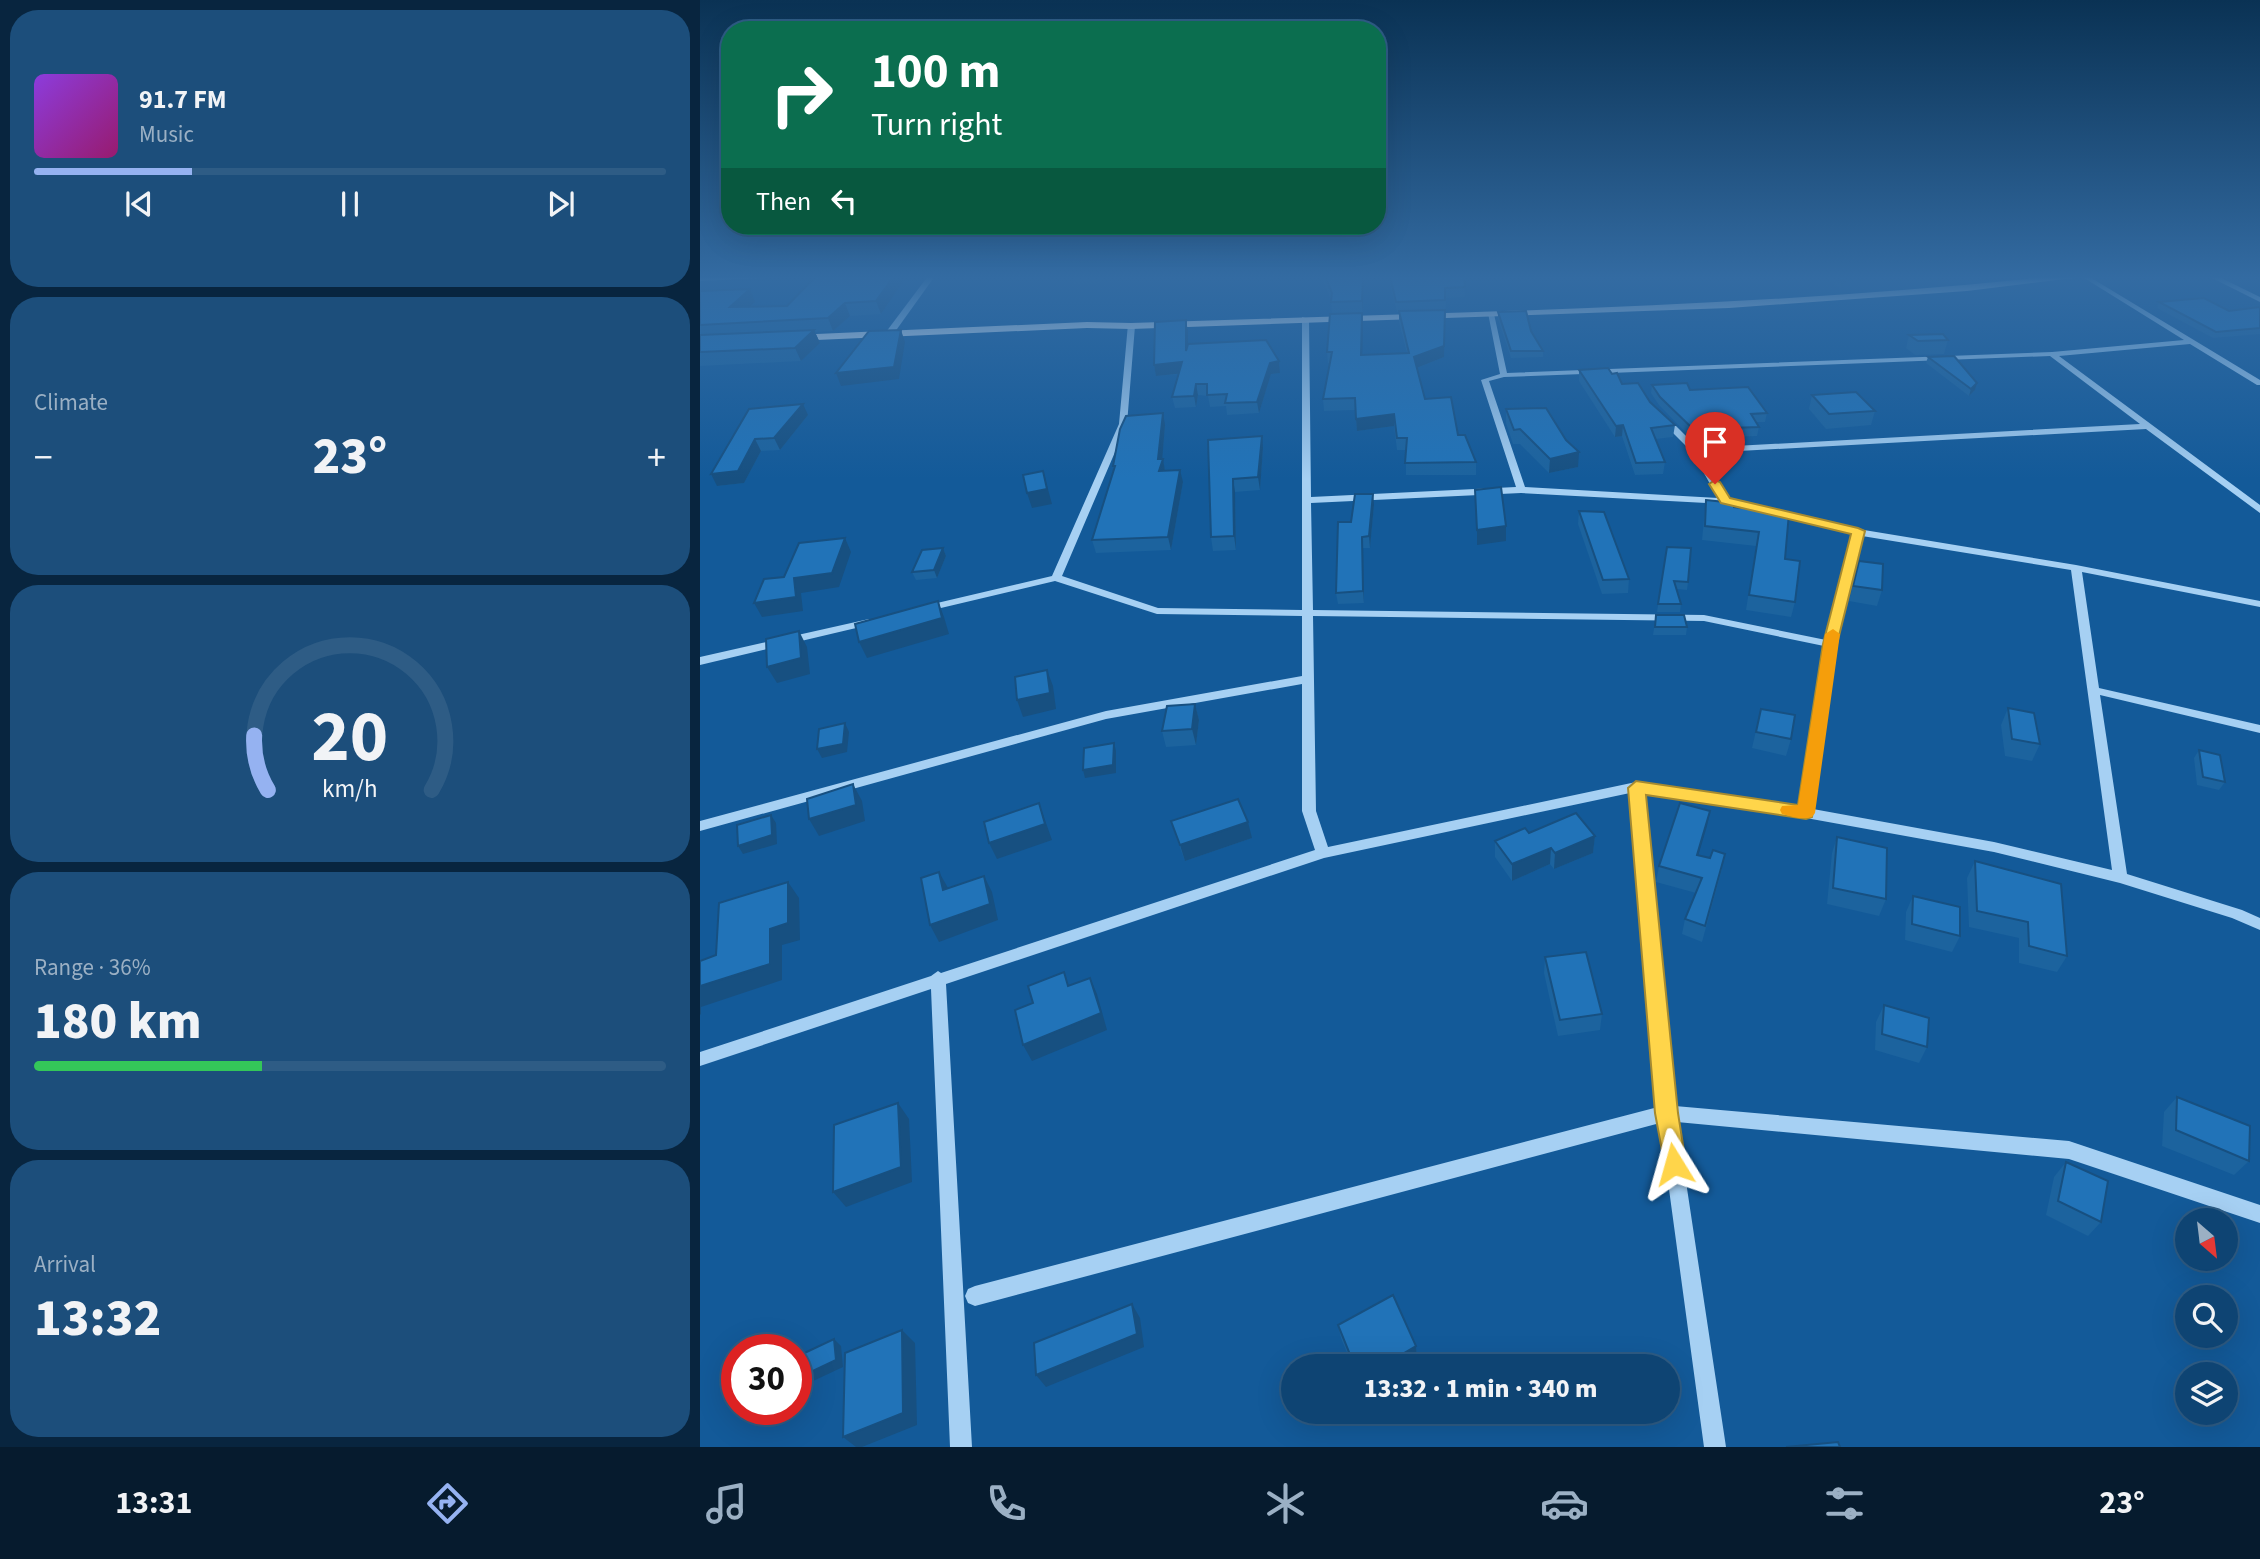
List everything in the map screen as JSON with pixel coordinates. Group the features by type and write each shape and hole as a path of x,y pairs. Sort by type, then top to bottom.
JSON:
{"street":[{"path":"1056,578 1123,424 1130,344"},
{"path":"1305,344 1309,811 1323,853"},
{"path":"1497,344 1504,375"},
{"path":"1521,490 1485,380 1504,375 2052,354 2173,344"},
{"path":"2194,344 2260,383"},
{"path":"2052,354 2260,510"},
{"path":"1630,370 1636,380"},
{"path":"1654,409 1696,451 1725,501"},
{"path":"1696,451 2148,426"},
{"path":"1306,500 1521,490 1725,501 1858,531 2076,568 2260,604"},
{"path":"1806,813 1830,644 1858,531"},
{"path":"2076,568 2120,877"},
{"path":"911,612 1056,578 1157,611 1704,618 1830,644"},
{"path":"700,661 885,618"},
{"path":"700,826 1106,715 1307,679"},
{"path":"2093,690 2260,729"},
{"path":"1636,788 1667,1113 1715,1447"},
{"path":"700,1059 937,978 1323,853 1636,788 1806,813 1994,847 2120,877 2237,914 2260,924"},
{"path":"937,978 961,1447"},
{"path":"975,1296 1667,1113 2069,1150 2260,1214"}],"building":[{"path":"700,344 800,344 795,348 700,352"},
{"path":"859,344 898,344 894,367 836,373"},
{"path":"1154,344 1186,344 1186,351 1188,344 1268,344 1279,361 1270,363 1257,402 1225,403 1227,394 1207,395 1207,384 1196,384 1194,396 1172,397 1182,362 1154,365"},
{"path":"1328,344 1361,344 1361,355 1409,353 1407,344 1444,344 1444,346 1414,357 1425,399 1451,397 1458,435 1465,435 1476,462 1405,463 1407,438 1397,438 1394,414 1356,419 1355,398 1323,399 1332,352 1327,352"},
{"path":"1509,344 1539,344 1543,351 1511,351"},
{"path":"1954,356 1977,383 1971,389 1928,357"},
{"path":"1608,368 1612,374 1617,373 1622,384 1638,383 1650,402 1675,425 1651,428 1665,462 1636,463 1623,425 1616,426 1579,370"},
{"path":"1687,383 1690,390 1748,387 1767,413 1751,414 1759,427 1728,428 1726,423 1691,427 1660,397 1652,385"},
{"path":"1856,392 1875,411 1829,414 1812,395"},
{"path":"803,404 774,438 755,439 738,471 711,474 749,409"},
{"path":"1546,408 1566,440 1579,452 1550,459 1520,429 1514,430 1506,409"},
{"path":"1163,413 1158,459 1163,459 1159,471 1180,470 1168,537 1092,540 1115,466 1120,429 1126,416"},
{"path":"1262,436 1258,477 1233,479 1234,536 1211,537 1208,440"},
{"path":"1043,471 1047,489 1027,493 1023,475"},
{"path":"1501,487 1506,526 1477,530 1475,490"},
{"path":"1355,494 1373,494 1369,536 1362,537 1363,591 1336,593 1338,522 1351,522"},
{"path":"1706,500 1734,503 1734,507 1789,513 1785,559 1800,561 1795,602 1749,595 1759,532 1705,526"},
{"path":"1579,511 1604,512 1629,579 1603,580"},
{"path":"845,538 832,573 794,578 796,597 754,603 764,579 784,577 799,543"},
{"path":"1667,547 1691,548 1688,582 1674,581 1681,604 1658,604"},
{"path":"943,548 934,570 912,572 922,550"},
{"path":"1859,561 1883,564 1882,590 1853,586"},
{"path":"938,601 942,618 859,642 855,624"},
{"path":"1656,615 1684,615 1687,627 1655,627"},
{"path":"799,631 801,658 767,667 766,639"},
{"path":"1047,670 1050,693 1017,700 1015,677"},
{"path":"1195,704 1192,729 1162,731 1167,706"},
{"path":"2008,708 2034,713 2040,744 2012,739"},
{"path":"1761,709 1795,715 1791,739 1756,732"},
{"path":"845,723 843,744 817,749 819,729"},
{"path":"1114,743 1113,765 1083,770 1084,748"},
{"path":"2199,750 2220,755 2225,782 2203,777"},
{"path":"853,784 856,805 809,819 807,799"},
{"path":"1238,799 1248,822 1180,845 1171,821"},
{"path":"1039,803 1045,824 989,843 984,822"},
{"path":"1680,803 1710,811 1697,855 1710,858 1713,850 1725,854 1705,926 1685,919 1702,878 1659,866"},
{"path":"1576,813 1595,836 1555,853 1551,848 1512,864 1495,841 1525,828 1529,833"},
{"path":"771,815 772,835 738,846 737,825"},
{"path":"1837,837 1887,848 1886,899 1833,888"},
{"path":"1975,861 2061,884 2067,956 2029,946 2028,922 1977,911"},
{"path":"939,872 943,890 984,876 990,904 930,925 921,878"},
{"path":"788,882 788,923 770,929 770,964 700,986 700,961 716,955 719,903"},
{"path":"1913,896 1960,907 1960,936 1912,924"},
{"path":"1586,952 1602,1014 1560,1020 1545,957"},
{"path":"1064,972 1068,986 1090,978 1101,1013 1023,1045 1015,1010 1033,1003 1028,986"},
{"path":"1884,1005 1929,1018 1927,1047 1882,1034"},
{"path":"2177,1097 2250,1126 2249,1161 2176,1130"},
{"path":"898,1103 901,1167 833,1192 834,1125"},
{"path":"2066,1162 2108,1181 2101,1222 2058,1201"},
{"path":"1393,1295 1416,1346 1402,1354 1350,1354 1338,1325"},
{"path":"1132,1304 1137,1334 1036,1375 1034,1343"},
{"path":"902,1330 903,1413 843,1437 845,1353"},
{"path":"834,1339 836,1360 812,1371 812,1349"},
{"path":"1838,1442 1840,1447 1786,1447"}],"slow traffic":[{"path":"1788,810 1806,813 1833,634"}],"route":[{"path":"1674,1164 1636,788 1806,813 1830,644 1858,531 1725,501 1715,484"}]}
